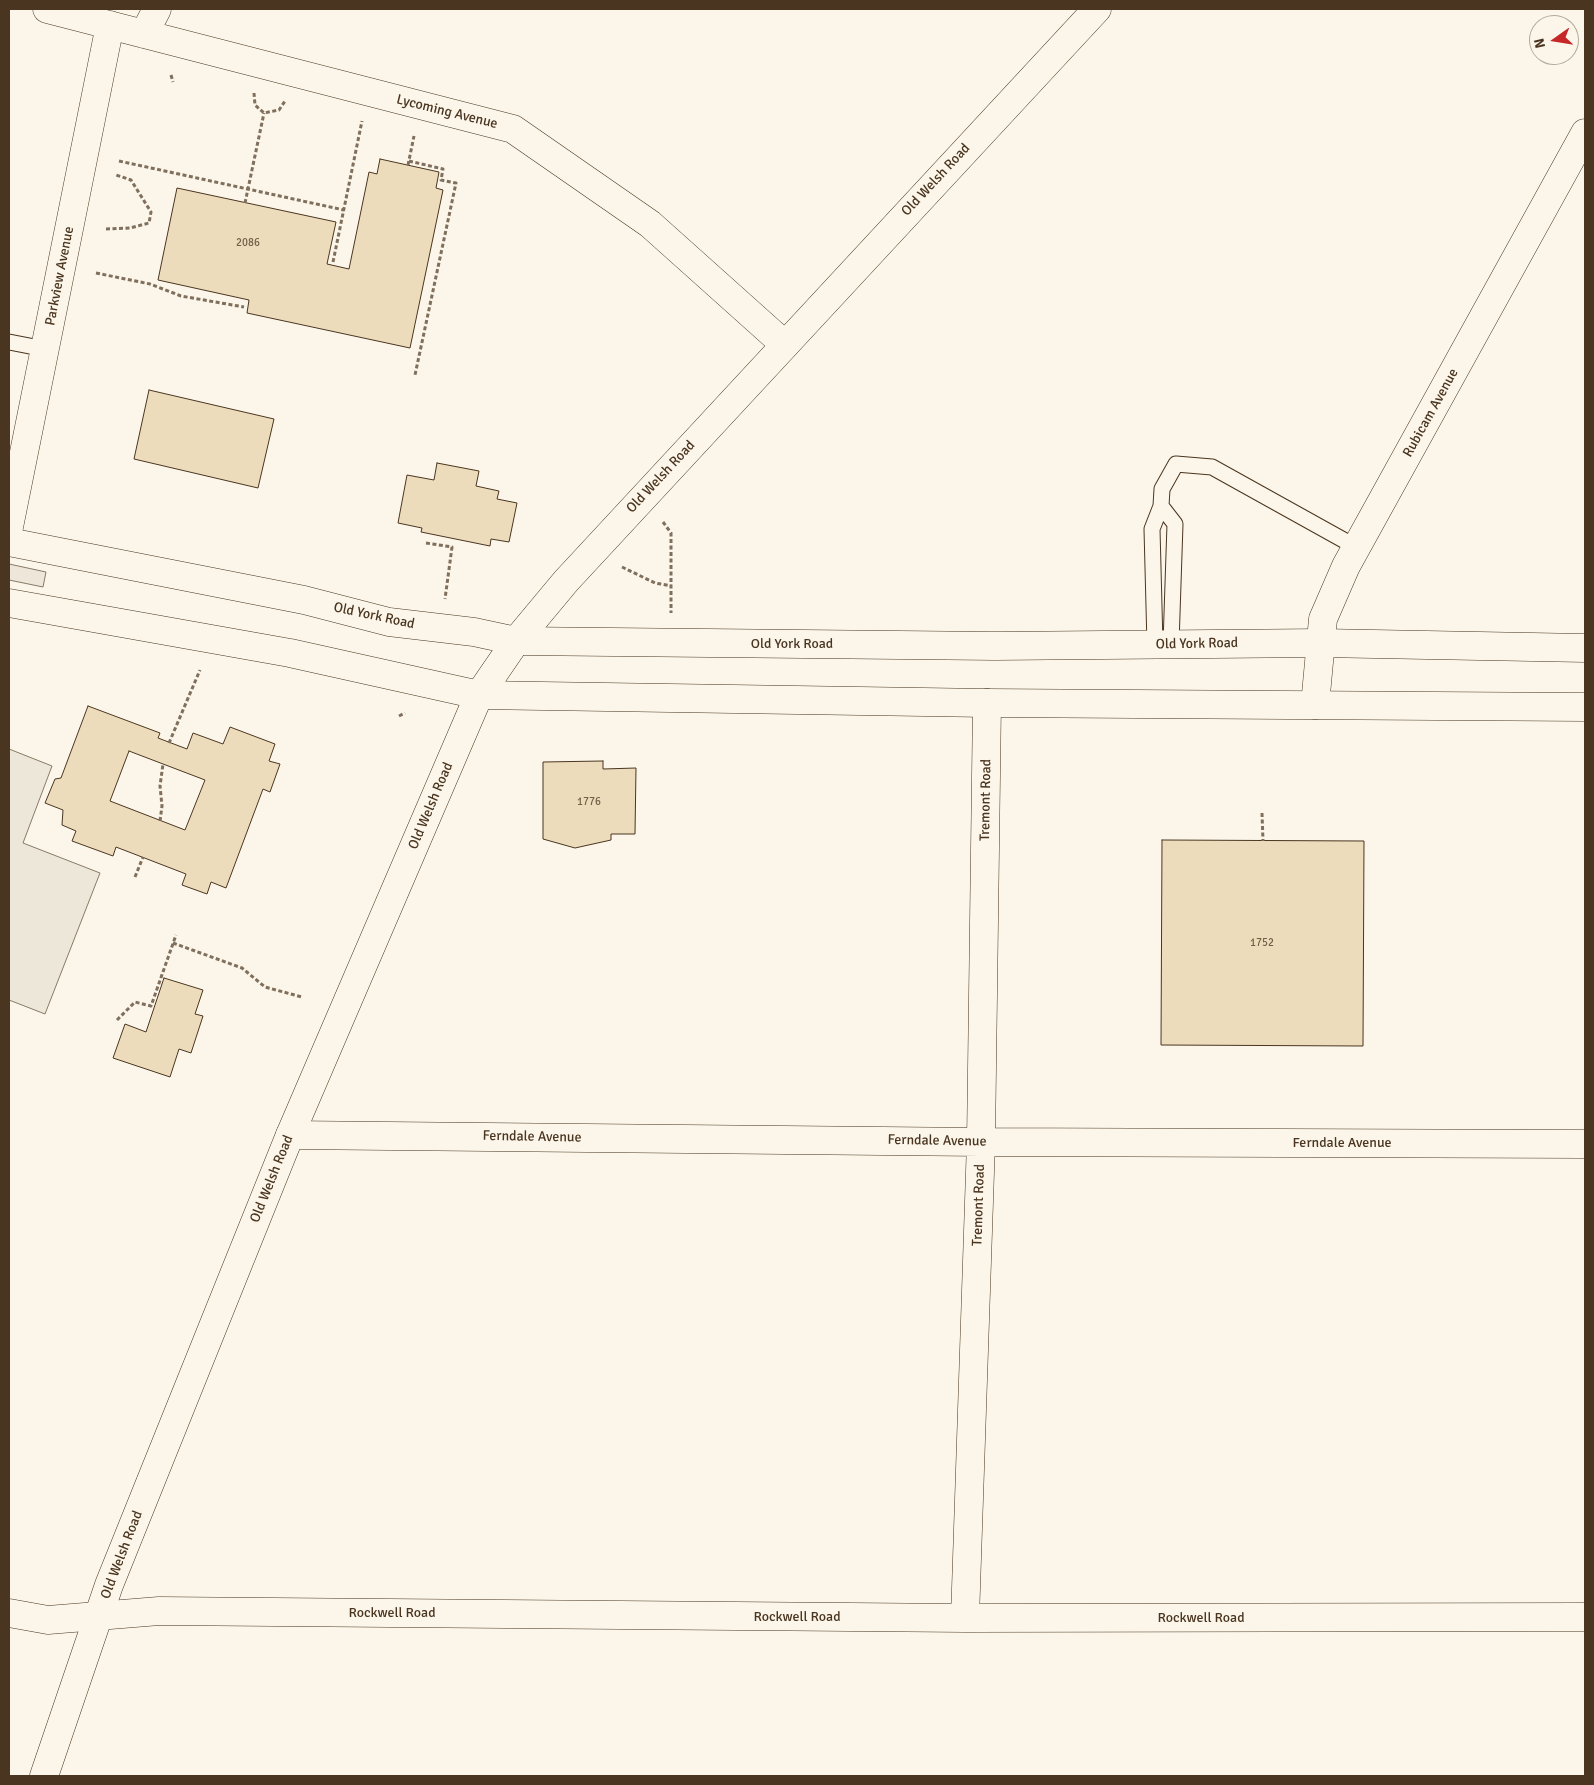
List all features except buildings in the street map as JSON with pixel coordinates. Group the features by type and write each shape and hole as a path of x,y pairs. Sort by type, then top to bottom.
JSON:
{"main road":[{"name":"Lycoming Avenue","path":"47,9 513,129 650,224 784,344"},
{"path":"144,34 157,9"},
{"name":"Old Welsh Road","path":"44,1776 109,1585 290,1135 479,695 516,641 566,581 1097,9"},
{"name":"Parkview Avenue","path":"9,527 14,474 45,349 110,25"},
{"name":"Rubicam Avenue","path":"1316,705 1323,619 1356,547 1585,133"},
{"name":"Old York Road","path":"9,542 304,600 389,622 474,632 516,641 995,646 1321,642 1585,648"},
{"path":"9,603 290,653 479,695 987,703 1585,707"},
{"name":"Tremont Road","path":"965,1618 981,1142 987,703"},
{"name":"Ferndale Avenue","path":"290,1135 981,1142 1585,1144"},
{"name":"Rockwell Road","path":"9,1613 48,1620 159,1611 965,1618 1585,1617"}],"lane":[{"path":"9,342 45,349"},
{"path":"1163,645 1152,529 1160,506 1162,489 1176,464 1212,467 1356,547"},
{"path":"1160,506 1175,524 1163,645"}],"path":[{"path":"171,75 173,82"},
{"path":"255,87 255,104 264,114"},
{"path":"264,114 279,110 284,104 287,93"},
{"path":"245,203 264,114"},
{"path":"334,262 364,114"},
{"path":"415,133 409,163 443,169 441,180 456,183 415,375"},
{"path":"120,162 344,210"},
{"path":"106,229 130,228 149,223 151,212 131,180 116,175"},
{"path":"96,272 150,284 181,296 244,307"},
{"path":"662,520 671,533 672,613"},
{"path":"426,543 452,547 446,588"},
{"path":"618,566 625,567 655,583 672,586"},
{"path":"169,743 200,670"},
{"path":"399,716 405,713"},
{"path":"160,821 162,806 160,786 163,764"},
{"path":"1262,814 1263,841"},
{"path":"135,877 143,857"},
{"path":"117,1020 135,1002 151,1006 176,935"},
{"path":"173,943 242,968 265,987 302,997"}],"shaded area":[{"path":"9,564 46,572 43,587 9,580"},
{"path":"9,749 52,766 23,843 100,873 45,1014 9,1000"}]}
